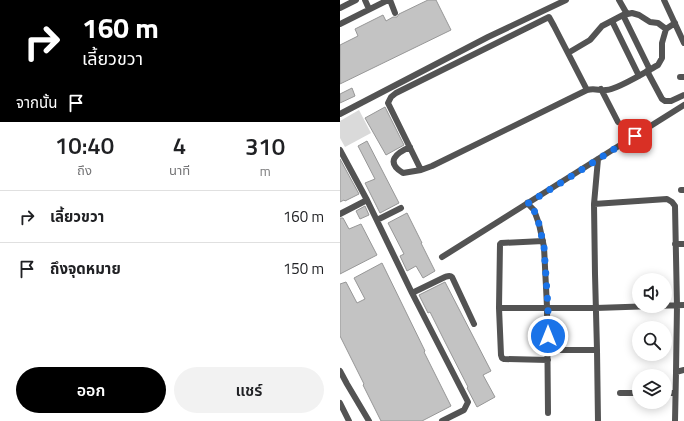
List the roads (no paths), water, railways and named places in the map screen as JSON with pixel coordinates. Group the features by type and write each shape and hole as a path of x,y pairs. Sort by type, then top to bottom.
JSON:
{"street":[{"path":"340,8 356,0"},
{"path":"365,0 369,10"},
{"path":"340,24 389,0 395,13"},
{"path":"340,114 488,37 566,0"},
{"path":"619,0 662,99 671,101 684,95"},
{"path":"664,0 684,43"},
{"path":"545,10 587,90"},
{"path":"568,53 590,40 602,26 632,13 639,15 650,22 658,23 666,30"},
{"path":"421,170 388,103 391,97 403,89 549,17"},
{"path":"612,21 639,76"},
{"path":"410,147 396,154 394,158 394,164 399,171 403,173 421,170 446,159 587,90 606,90 617,88 658,66 662,58 662,43 666,30 675,23"},
{"path":"601,89 618,122"},
{"path":"442,257 684,105"},
{"path":"340,150 367,200 468,402 464,410 442,421"},
{"path":"598,160 594,204 598,421"},
{"path":"594,204 667,199 675,206 677,306 675,421"},
{"path":"340,214 367,200"},
{"path":"527,204 534,210 543,241 548,307 548,413"},
{"path":"377,220 401,208"},
{"path":"543,241 500,244 499,308 502,358 504,360 548,360"},
{"path":"675,244 684,244"},
{"path":"412,292 445,277 451,276 474,324"},
{"path":"499,308 596,308 684,305"},
{"path":"548,350 597,350"},
{"path":"676,372 684,370"},
{"path":"340,371 369,421"},
{"path":"620,393 632,393"},
{"path":"340,403 349,421"}]}
